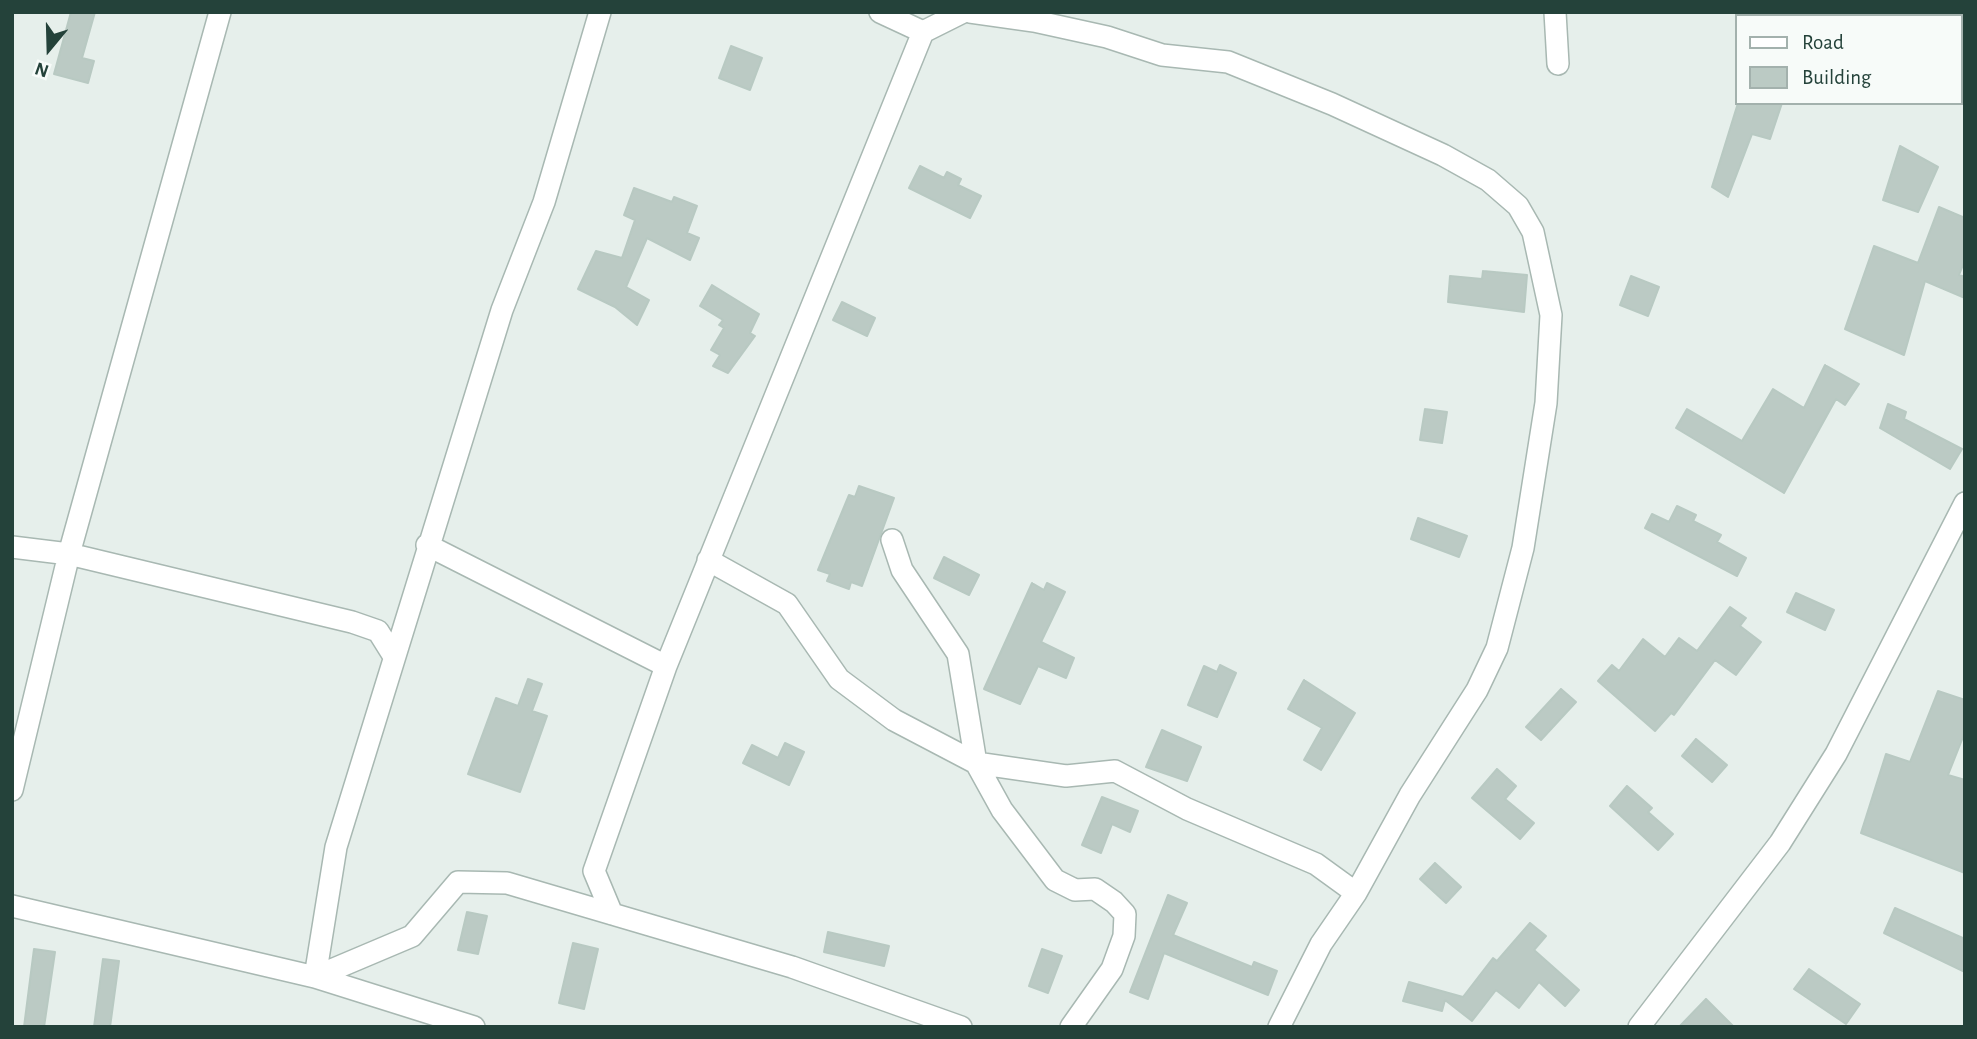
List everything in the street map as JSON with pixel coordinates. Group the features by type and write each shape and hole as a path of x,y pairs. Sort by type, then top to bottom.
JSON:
{"street":[{"path":"12,790 69,554 220,12"},
{"path":"315,977 336,848 393,655 502,310 544,202 600,12"},
{"path":"880,12 923,32"},
{"path":"612,914 594,871 666,666 923,32 963,12"},
{"path":"970,12 1095,34 1162,55 1228,62 1332,104 1443,155 1488,180 1518,206 1533,232 1551,315 1546,403 1523,548 1497,648 1478,690 1410,795 1356,893 1321,944 1279,1027"},
{"path":"1555,12 1558,64"},
{"path":"1639,1027 1780,843 1836,754 1965,503"},
{"path":"892,540 902,570 958,654 976,763 1002,810 1055,880 1075,890 1095,889 1114,902 1125,914 1124,936 1112,969 1071,1027"},
{"path":"427,545 666,666"},
{"path":"12,547 69,554 352,622 378,631 393,655"},
{"path":"708,560 787,604 839,679 894,720 976,763 1066,776 1115,771 1187,809 1317,864 1356,893"},
{"path":"315,977 412,936 458,882 507,883 792,967 961,1027"},
{"path":"12,906 315,977 465,1026"}],"building":[{"path":"71,12 95,12 82,58 94,61 88,83 54,74"},
{"path":"731,46 762,58 750,90 719,78"},
{"path":"1737,105 1781,105 1770,139 1752,134 1728,197 1712,187"},
{"path":"1900,146 1938,167 1918,212 1883,200"},
{"path":"920,166 944,178 947,172 961,179 958,185 981,196 970,218 909,188"},
{"path":"634,188 672,202 674,197 697,206 687,233 699,238 690,260 647,238 626,287 649,300 637,325 615,307 578,289 596,251 622,258 635,220 624,215"},
{"path":"1939,207 1965,218 1965,260 1959,275 1965,277 1965,298 1925,281 1904,355 1845,329 1874,246 1918,263"},
{"path":"1483,271 1527,275 1524,312 1448,302 1450,276 1482,279"},
{"path":"1631,276 1659,287 1648,316 1620,305"},
{"path":"712,285 759,314 750,333 755,336 728,373 713,366 720,355 711,350 724,328 719,325 723,320 700,306"},
{"path":"842,302 875,318 867,336 833,320"},
{"path":"1825,365 1859,384 1845,405 1836,399 1784,493 1676,428 1687,409 1742,441 1773,389 1804,408"},
{"path":"1888,404 1906,412 1904,419 1962,449 1950,469 1880,428"},
{"path":"1425,409 1447,412 1442,443 1420,440"},
{"path":"859,486 894,498 862,586 851,582 849,589 827,581 830,574 818,570 849,495 855,497"},
{"path":"1677,506 1696,515 1693,521 1721,535 1717,542 1746,558 1737,576 1645,528 1652,514 1669,522"},
{"path":"1418,518 1467,536 1459,557 1411,539"},
{"path":"944,557 979,575 969,595 934,578"},
{"path":"1032,583 1044,590 1047,583 1065,592 1041,642 1074,658 1066,678 1038,666 1020,704 984,689"},
{"path":"1796,593 1834,610 1825,630 1787,612"},
{"path":"1730,607 1746,618 1740,626 1761,642 1736,675 1715,660 1674,715 1671,713 1655,731 1598,681 1612,665 1619,671 1643,639 1665,657 1679,638 1697,651"},
{"path":"1220,665 1236,673 1217,717 1188,705 1204,666 1217,672"},
{"path":"528,679 542,684 532,711 547,716 520,792 468,774 496,698 518,706"},
{"path":"1304,680 1355,713 1321,770 1304,760 1322,728 1288,709"},
{"path":"1561,689 1576,702 1541,740 1526,727"},
{"path":"1938,691 1965,700 1965,732 1948,775 1965,780 1965,873 1861,833 1886,754 1910,762"},
{"path":"1162,730 1201,747 1187,781 1146,767"},
{"path":"1696,739 1727,765 1712,782 1682,756"},
{"path":"785,743 804,752 789,785 743,763 752,745 778,758"},
{"path":"1497,769 1516,786 1505,799 1534,823 1520,839 1472,798"},
{"path":"1627,786 1652,808 1648,812 1673,834 1658,850 1610,806"},
{"path":"1102,797 1138,811 1130,832 1112,824 1101,853 1082,845"},
{"path":"1435,863 1461,887 1446,903 1420,879"},
{"path":"1168,895 1187,903 1173,935 1252,967 1254,962 1277,971 1268,995 1164,953 1148,999 1130,992"},
{"path":"1895,908 1965,939 1965,972 1884,933"},
{"path":"467,912 487,916 478,954 458,950"},
{"path":"1530,923 1546,936 1534,950 1579,990 1565,1006 1539,982 1519,1008 1496,990 1472,1021 1445,1000 1442,1011 1403,1001 1409,982 1463,997 1493,958 1497,961"},
{"path":"828,932 889,946 884,966 824,952"},
{"path":"573,943 598,949 584,1009 559,1003"},
{"path":"34,949 55,952 44,1027 24,1027"},
{"path":"1042,949 1062,956 1048,993 1029,986"},
{"path":"103,959 119,961 110,1027 94,1027"},
{"path":"1809,969 1860,1004 1846,1024 1794,989"},
{"path":"1706,999 1734,1027 1679,1027"}]}
